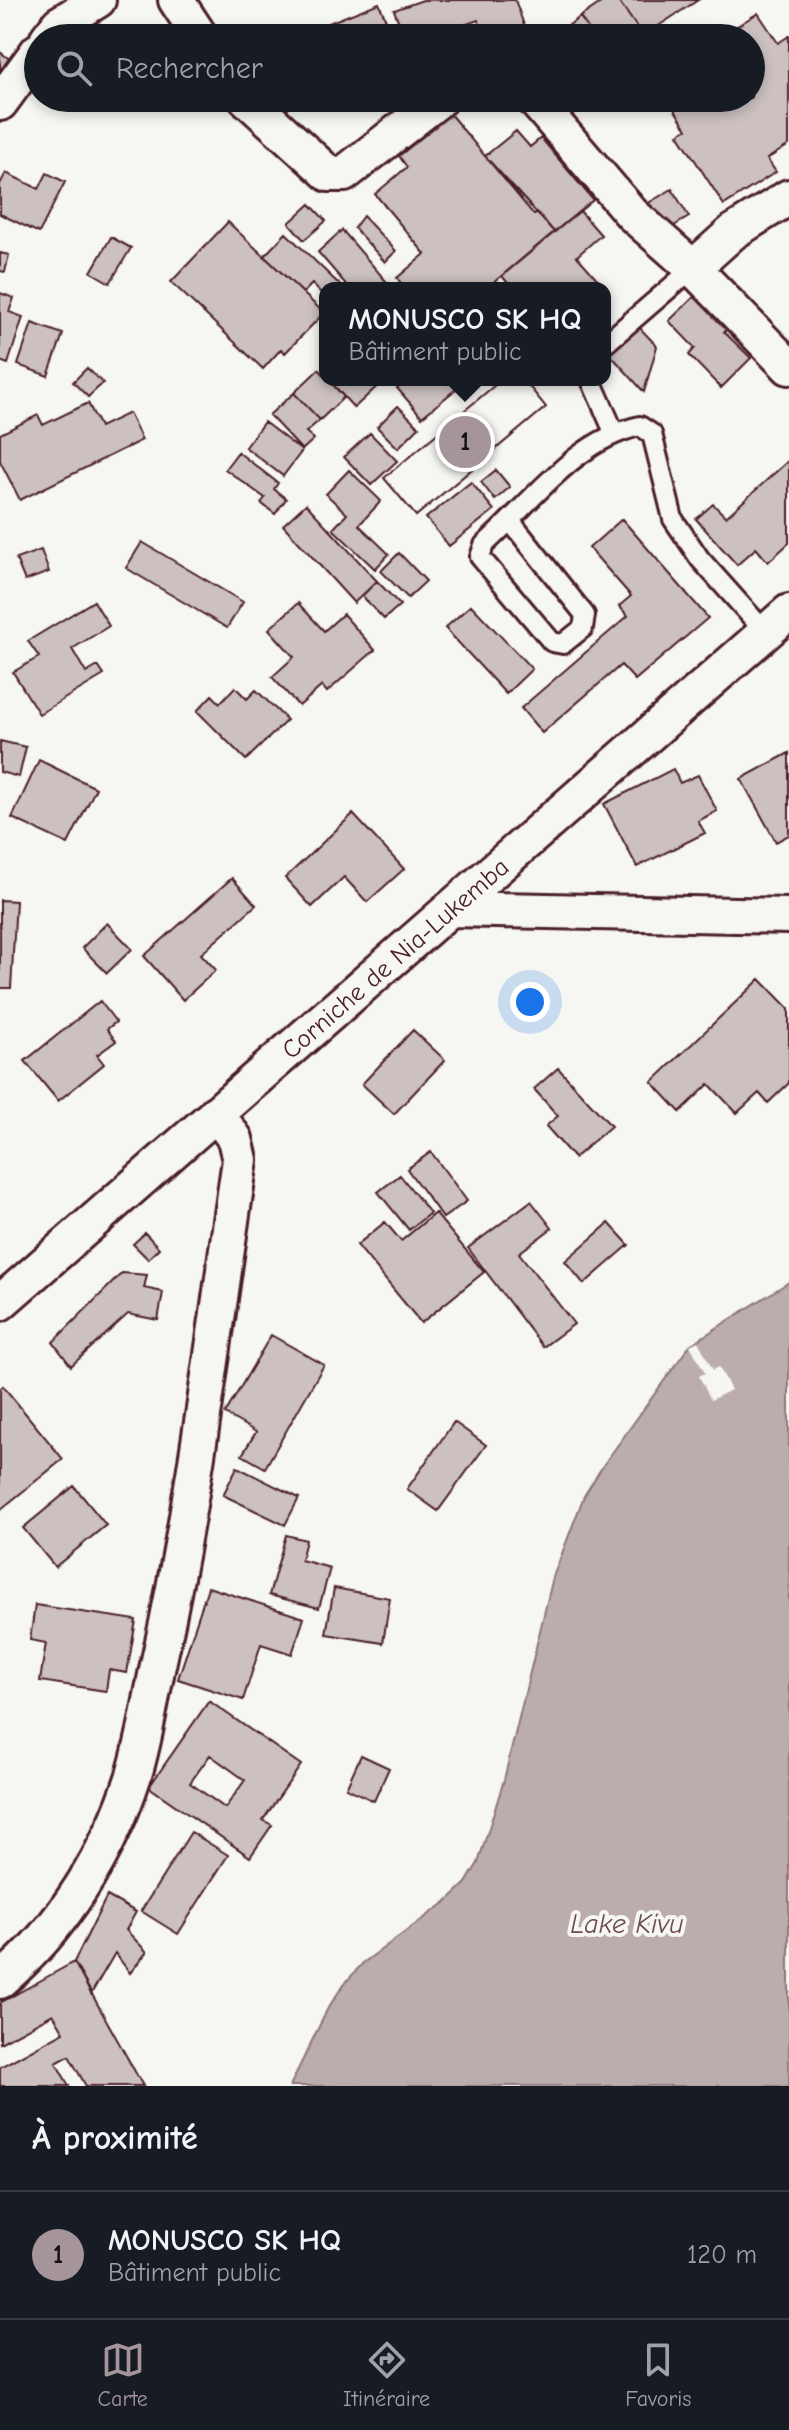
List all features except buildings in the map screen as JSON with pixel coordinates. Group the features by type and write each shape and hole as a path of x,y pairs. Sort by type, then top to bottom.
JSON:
{"street":[{"path":"59,24 98,0"},
{"path":"176,0 192,24"},
{"path":"0,103 24,70"},
{"path":"261,112 329,174 344,174 423,112"},
{"path":"544,112 601,181 693,268 789,367"},
{"path":"693,268 733,232 789,197"},
{"name":"Corniche de Nia-Lukemba","path":"0,1303 778,622"},
{"path":"451,909 789,916"},
{"path":"0,1981 48,1934 73,1899 104,1845 134,1775 178,1577 240,1160 235,1139 216,1113"}],"lane":[{"path":"611,339 693,268"},
{"path":"594,386 614,432"},
{"path":"511,522 585,615 583,628 563,644 552,642 480,557 484,545 511,522 550,479 614,432 640,426 652,434 673,519 700,559 778,622"}],"water":[{"name":"Lake Kivu","path":"789,1282 789,2086 290,2086 328,2008 344,1984 363,1963 446,1902 466,1883 478,1863 504,1780 553,1577 584,1496 690,1345"}],"pier":[{"path":"698,1341 713,1370 719,1367 731,1390 711,1400 699,1376 705,1373 690,1345"}],"place":[{"name":"MONUSCO SK HQ","path":"465,442"}]}
